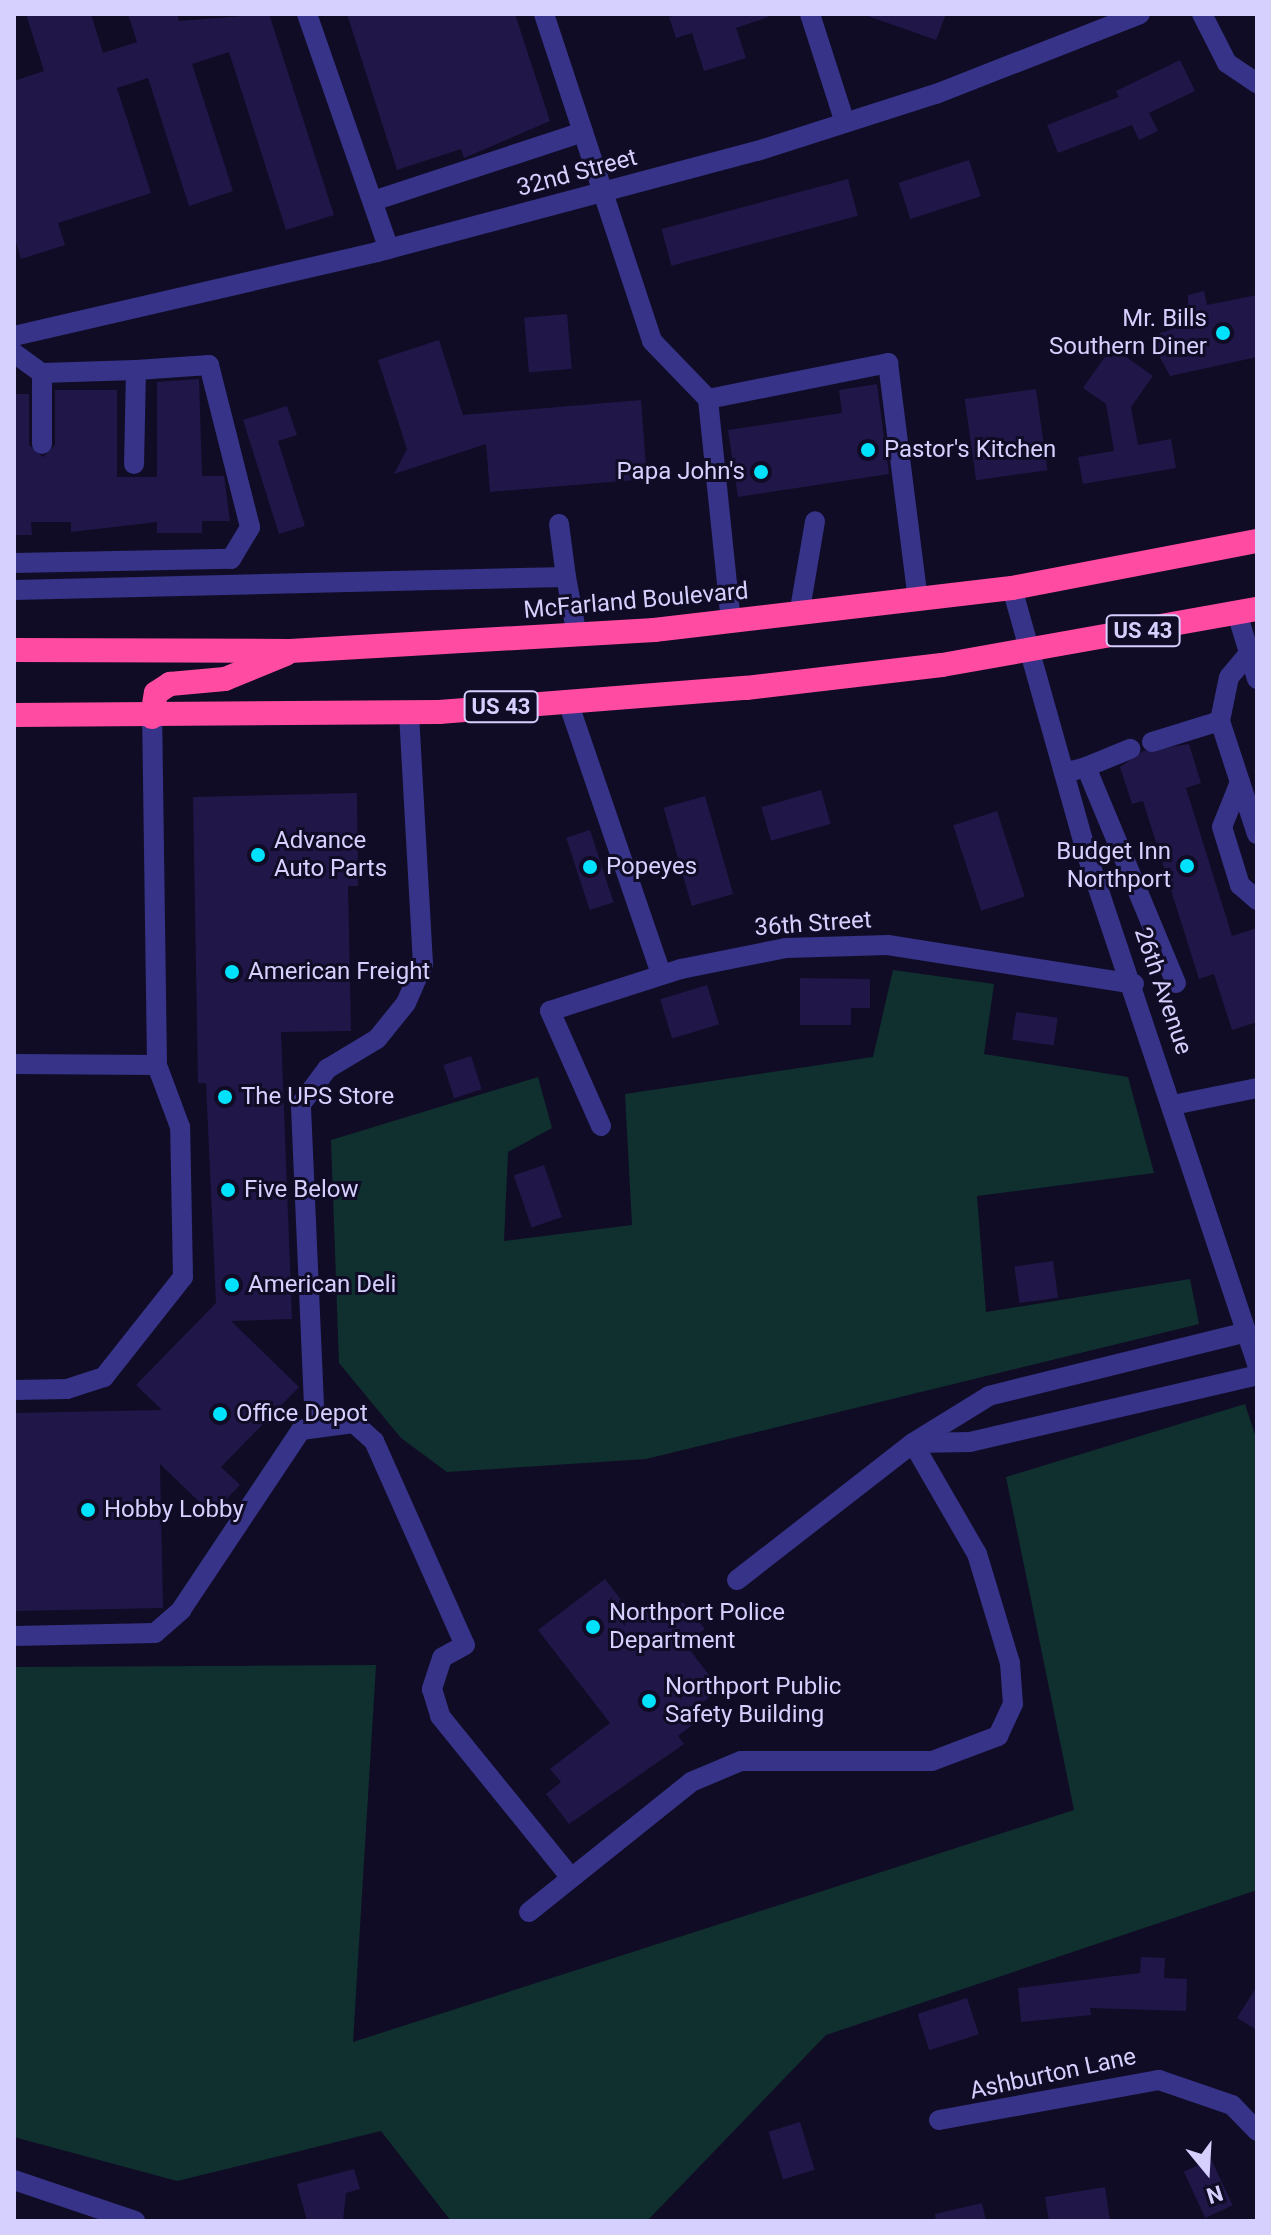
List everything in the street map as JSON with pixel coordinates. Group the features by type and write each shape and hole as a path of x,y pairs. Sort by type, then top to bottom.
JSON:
{"highway":[{"name":"McFarland Boulevard","path":"14,650 290,651 577,636 799,615 1012,588 1257,541"},
{"name":"US 43","path":"14,715 152,717 409,712 746,688 1029,651 1247,611"},
{"path":"152,717 156,693 170,684 225,679 290,651"}],"street":[{"path":"307,14 389,249"},
{"path":"544,14 652,341 708,399 731,622"},
{"path":"810,14 845,123"},
{"name":"32nd Street","path":"14,336 389,249 602,194 845,123 1140,14"},
{"path":"1202,14 1227,63 1257,83"},
{"path":"373,201 583,132"},
{"path":"14,353 42,373 209,365 250,527 231,559 14,563"},
{"path":"708,399 888,363 918,600"},
{"path":"134,464 136,370"},
{"path":"42,373 42,444"},
{"path":"799,615 815,521"},
{"path":"559,524 577,636"},
{"path":"14,590 566,577"},
{"name":"26th Avenue","path":"1012,588 1064,773 1257,1364"},
{"path":"1247,611 1246,657 1257,679"},
{"path":"1246,657 1229,677 1220,721 1257,834"},
{"path":"568,702 661,974"},
{"path":"315,1428 301,1104 327,1069 377,1039 406,1003 423,964 409,712"},
{"path":"14,1390 67,1389 104,1377 183,1277 180,1127 157,1065 152,717"},
{"path":"1152,742 1220,721"},
{"path":"1064,773 1130,749"},
{"path":"1086,767 1176,983"},
{"path":"1240,782 1222,827 1240,885 1257,900"},
{"name":"36th Street","path":"601,1126 550,1011 661,974 773,950 849,944 1134,984"},
{"path":"14,1064 157,1065"},
{"path":"1173,1105 1257,1088"},
{"path":"737,1580 913,1443 989,1396 1247,1332"},
{"path":"913,1443 970,1442 1257,1375"},
{"path":"14,1636 155,1633 181,1610 291,1441 315,1428 354,1423 374,1441 465,1645 439,1669 432,1689 440,1716 571,1878"},
{"path":"529,1912 691,1782 741,1761 932,1761 998,1736 1013,1704 1010,1663 977,1554 913,1443"},
{"name":"Ashburton Lane","path":"939,2120 1159,2080 1232,2105 1257,2131"},
{"path":"14,2180 135,2221"}],"green space":[{"path":"893,970 994,984 984,1054 1128,1077 1154,1173 977,1196 986,1312 1190,1279 1199,1324 646,1459 447,1472 401,1438 339,1363 331,1140 538,1077 552,1128 508,1152 504,1241 632,1225 625,1094 873,1057"},
{"path":"1245,1404 1257,1441 1257,1890 826,2035 647,2221 451,2221 381,2131 177,2181 14,2137 14,1667 376,1665 353,2042 1074,1810 1006,1477"}],"building":[{"path":"26,14 91,14 103,53 137,42 128,14 177,14 179,21 269,14 334,215 286,230 229,52 192,64 233,191 189,206 148,78 117,88 151,193 58,223 65,245 21,259 14,236 14,81 44,71"},
{"path":"347,14 515,14 550,121 464,158 461,149 397,170"},
{"path":"680,14 767,14 768,17 736,28 746,58 704,71 692,33 676,38 669,17"},
{"path":"862,14 946,14 936,40"},
{"path":"1180,60 1195,91 1149,113 1158,131 1139,140 1132,125 1058,153 1047,125 1119,97 1116,91"},
{"path":"969,160 981,196 910,219 899,183"},
{"path":"848,179 858,216 671,266 662,229"},
{"name":"Mr. Bills Southern Diner","path":"1204,291 1207,305 1257,295 1257,357 1170,376 1149,337 1187,324 1188,295"},
{"path":"567,314 572,369 529,373 524,318"},
{"path":"439,340 463,415 641,400 647,479 490,492 486,444 394,474 407,449 378,360"},
{"path":"1112,347 1153,376 1131,407 1138,445 1171,439 1176,468 1083,484 1078,457 1114,451 1106,404 1083,388"},
{"path":"199,379 202,476 224,476 230,521 202,521 202,533 157,533 157,522 71,532 71,522 31,522 32,535 14,535 14,394 29,394 29,445 43,457 55,445 55,390 117,390 117,477 157,477 157,382"},
{"path":"877,384 889,474 738,497 728,430 842,413 839,390"},
{"path":"1036,389 1047,470 976,480 965,399"},
{"path":"287,406 297,435 278,441 305,526 279,534 243,420"},
{"name":"Budget Inn Northport","path":"1189,744 1201,783 1186,788 1232,936 1257,928 1257,1022 1232,1030 1214,974 1199,979 1143,801 1132,804 1120,767 1143,751"},
{"path":"821,790 831,824 771,841 761,807"},
{"path":"357,793 358,886 348,886 351,1031 281,1032 292,1319 231,1321 299,1387 221,1467 240,1485 212,1514 160,1464 163,1608 14,1611 14,1413 162,1410 136,1385 216,1303 206,1083 198,1083 193,797"},
{"path":"705,796 733,894 692,906 664,808"},
{"path":"997,811 1025,897 981,911 953,825"},
{"name":"Popeyes","path":"590,830 613,902 590,910 566,838"},
{"path":"800,978 870,979 870,1008 851,1008 851,1025 800,1025"},
{"path":"707,985 719,1024 672,1039 660,999"},
{"path":"1016,1012 1058,1018 1054,1046 1012,1040"},
{"path":"471,1056 482,1089 454,1098 443,1065"},
{"path":"544,1165 562,1217 532,1227 514,1175"},
{"path":"1053,1261 1058,1298 1020,1303 1014,1266"},
{"name":"Northport Public Safety Building","path":"605,1579 632,1614 644,1605 658,1622 683,1602 705,1629 685,1644 720,1689 689,1713 696,1722 678,1736 684,1744 569,1824 546,1794 561,1782 550,1769 610,1723 538,1630"},
{"path":"1141,1957 1165,1958 1164,1978 1187,1979 1186,2011 1090,2008 1091,2015 1021,2022 1018,1988 1140,1973"},
{"path":"1257,1986 1257,2030 1237,2018"},
{"path":"967,1998 979,2034 929,2050 918,2014"},
{"path":"800,2122 815,2170 783,2179 768,2132"},
{"path":"1211,2159 1233,2205 1205,2218 1184,2172"},
{"path":"354,2169 360,2189 346,2193 343,2221 307,2221 297,2184"},
{"path":"1105,2187 1110,2221 1049,2221 1045,2197"},
{"path":"982,2203 986,2221 936,2221 935,2214"}],"place":[{"name":"Mr. Bills Southern Diner","path":"1223,333"},
{"name":"Pastor's Kitchen","path":"868,450"},
{"name":"Papa John's","path":"761,472"},
{"name":"Advance Auto Parts","path":"258,855"},
{"name":"Budget Inn Northport","path":"1187,866"},
{"name":"Popeyes","path":"590,867"},
{"name":"American Freight","path":"232,972"},
{"name":"The UPS Store","path":"225,1097"},
{"name":"Five Below","path":"228,1190"},
{"name":"American Deli","path":"232,1285"},
{"name":"Office Depot","path":"220,1414"},
{"name":"Hobby Lobby","path":"88,1510"},
{"name":"Northport Police Department","path":"593,1627"},
{"name":"Northport Public Safety Building","path":"649,1701"}]}
